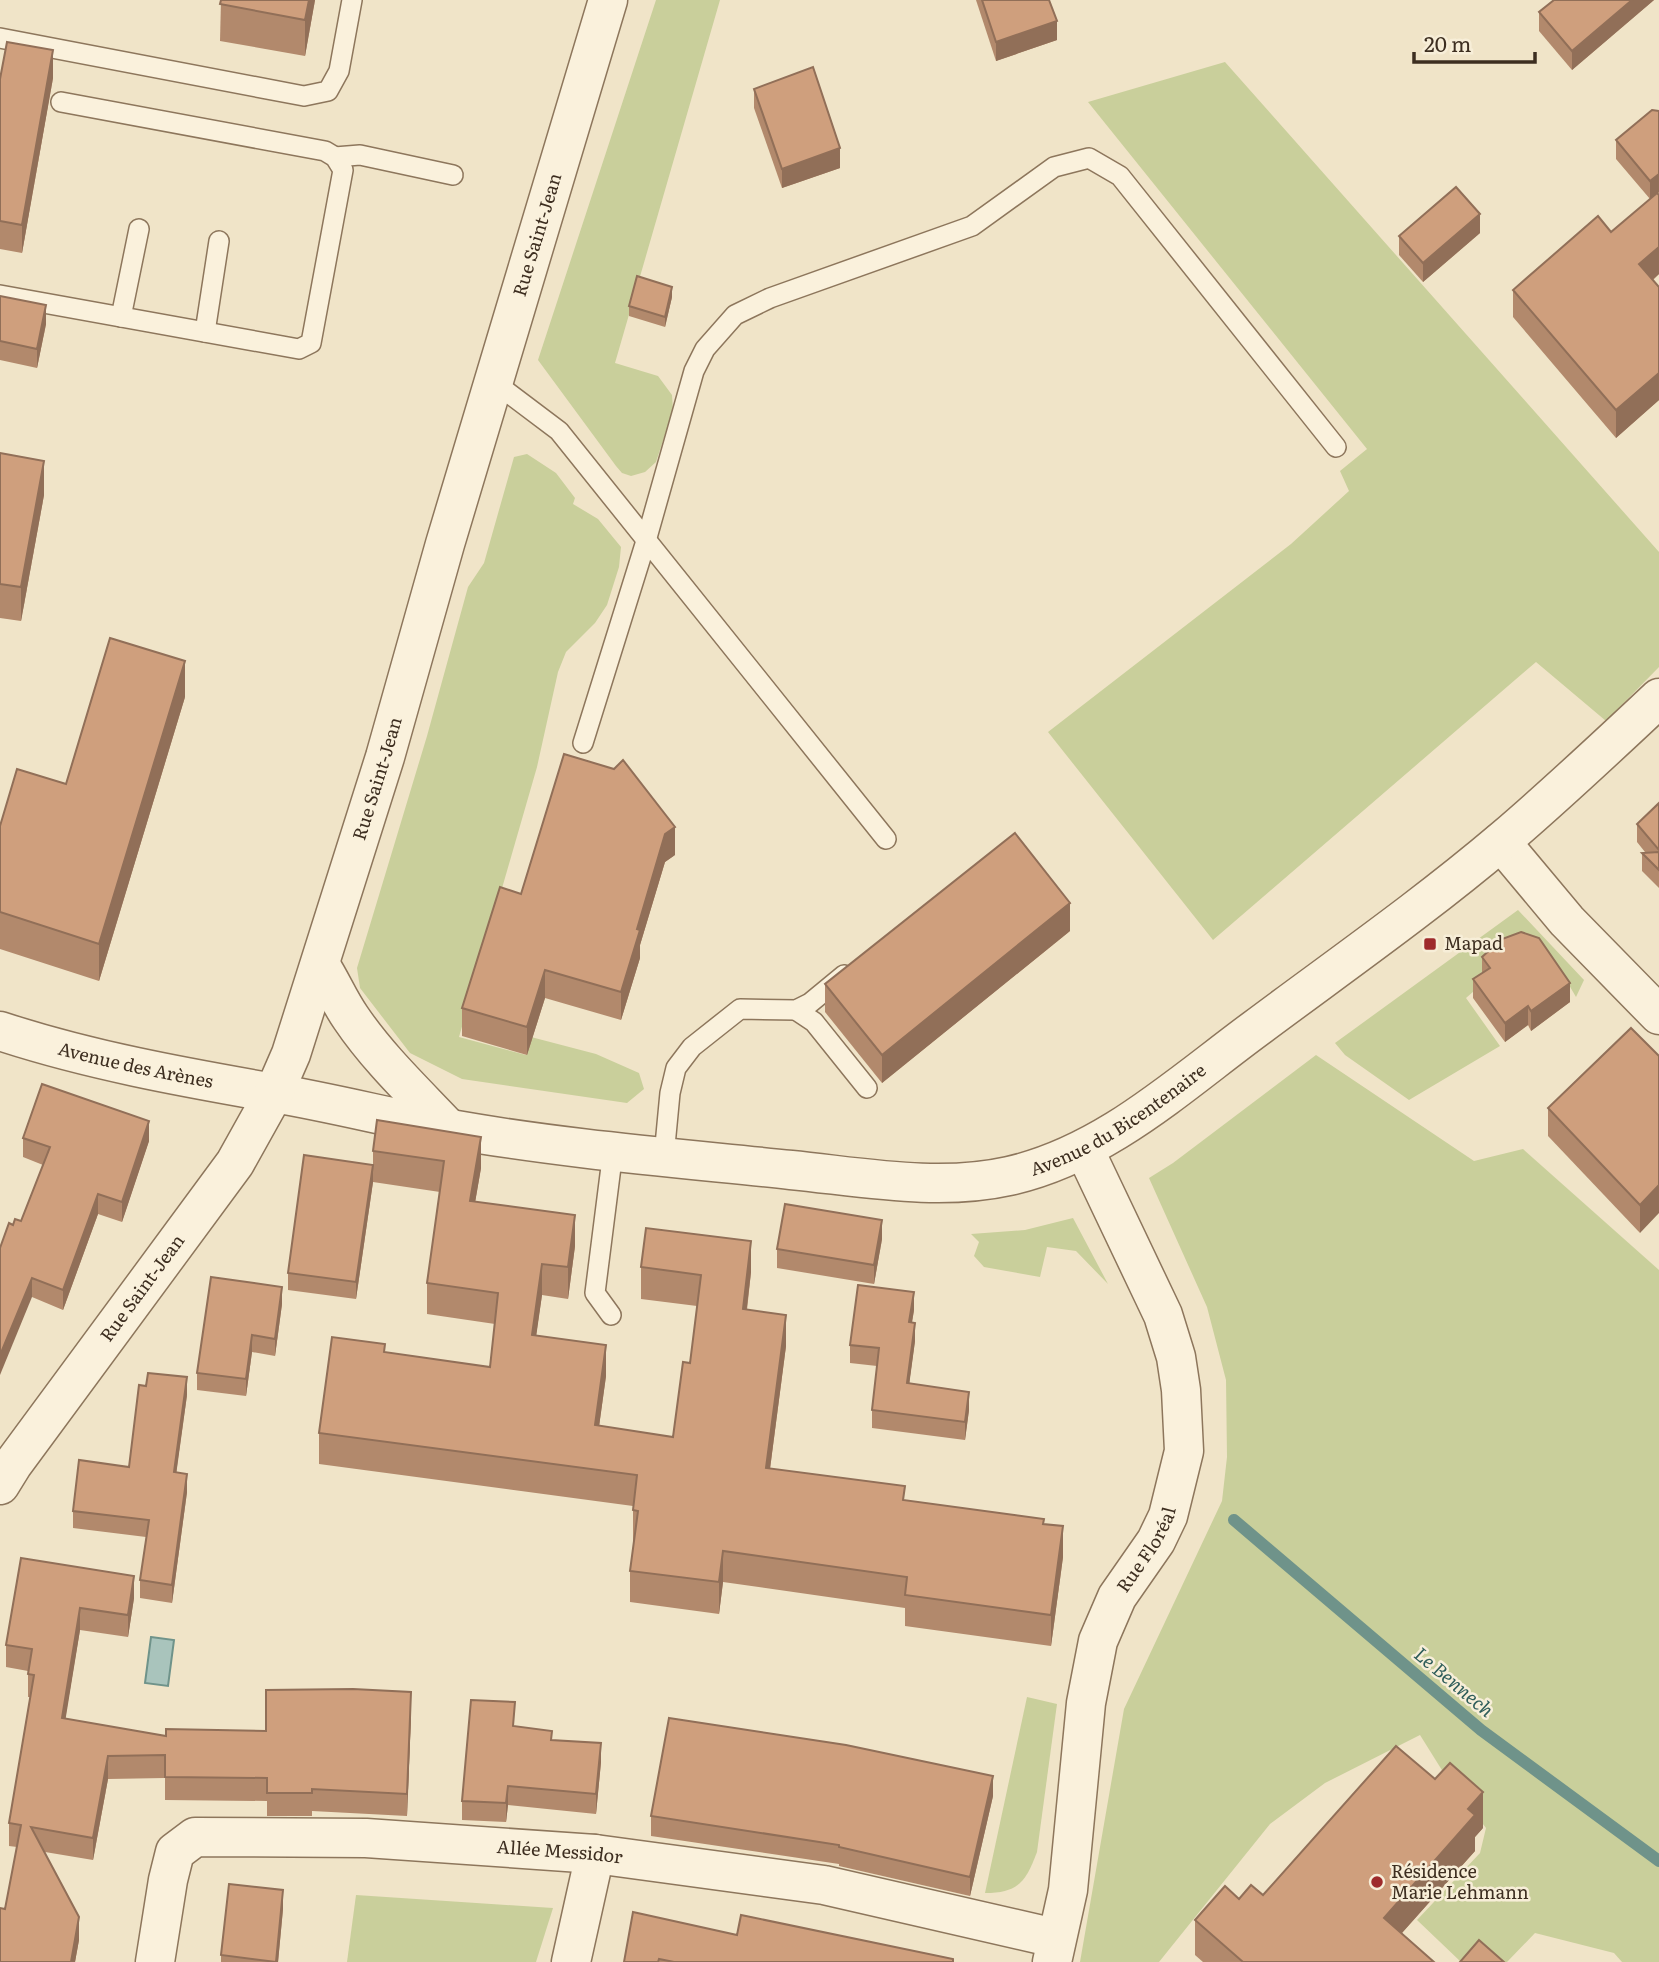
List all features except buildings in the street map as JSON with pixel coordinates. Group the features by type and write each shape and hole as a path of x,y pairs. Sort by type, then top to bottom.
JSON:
{"street":[{"name":"Rue Saint-Jean","path":"0,1485 235,1163 274,1093 291,1054 385,757 608,0"},
{"name":"Avenue du Bicentenaire","path":"274,1093 448,1128 613,1151 900,1181 954,1184 1009,1177 1084,1149 1123,1127 1401,921 1501,842 1583,771 1659,698"},
{"path":"1501,842 1567,921 1659,1016"},
{"path":"321,966 350,1017 383,1058 448,1128"},
{"name":"Avenue des Arènes","path":"0,1031 43,1045 209,1082 274,1093"},
{"name":"Rue Floréal","path":"1053,1950 1068,1890 1086,1703 1098,1641 1117,1597 1156,1541 1168,1516 1184,1451 1181,1390 1163,1315 1084,1149"},
{"name":"Allée Messidor","path":"155,1962 167,1880 175,1852 195,1837 366,1838 595,1854 824,1885 1053,1950"},
{"path":"571,1962 595,1854"}],"lane":[{"path":"0,38 304,96 328,91 339,71 352,0"},
{"path":"0,295 299,349 311,343 343,170 335,157 325,151 61,102"},
{"path":"335,157 360,155 453,176"},
{"path":"583,743 646,541 694,371 705,349 734,315 770,298 972,226 1054,167 1089,158 1120,176 1336,447"},
{"path":"121,317 139,229"},
{"path":"205,332 219,242"},
{"path":"494,382 558,431 886,839"},
{"path":"664,1156 670,1093 676,1068 692,1047 740,1009 796,1010 810,1003 861,961"},
{"path":"796,1010 814,1022 867,1087"},
{"path":"611,1315 595,1293 613,1151"}],"green space":[{"path":"656,0 720,0 615,363 658,376 672,395 673,410 656,462 645,472 631,476 622,473 616,466 538,360"},
{"path":"1225,62 1659,552 1659,667 1606,721 1536,662 1213,940 1048,732 1291,544 1349,491 1340,471 1367,449 1088,102"},
{"path":"527,454 556,473 575,498 573,504 598,519 621,547 619,567 607,605 595,623 566,652 558,672 537,767 459,1037 526,1055 531,1037 596,1054 639,1073 644,1089 627,1103 462,1079 410,1053 360,988 357,968 427,736 468,587 484,563 514,457"},
{"path":"1518,910 1584,980 1576,997 1555,961 1499,957 1478,976 1482,984 1466,998 1500,1046 1409,1100 1345,1055 1335,1043"},
{"path":"1316,1055 1474,1161 1523,1149 1659,1270 1659,1962 1622,1962 1614,1953 1535,1933 1507,1962 1461,1962 1417,1920 1480,1853 1486,1828 1445,1775 1420,1735 1325,1783 1270,1824 1159,1962 1080,1962 1124,1709 1222,1501 1227,1457 1226,1380 1207,1307 1149,1178 1173,1163"},
{"path":"1073,1218 1108,1284 1076,1251 1047,1247 1040,1277 984,1267 974,1256 979,1242 971,1234 1025,1230"},
{"path":"1027,1697 1057,1704 1037,1852 1029,1871 1020,1883 1006,1891 985,1893"},
{"path":"356,1895 553,1908 536,1962 347,1962"}],"water":[{"path":"151,1637 174,1640 168,1686 145,1683"}],"waterway":[{"name":"Le Bennech","path":"1234,1520 1481,1730 1659,1861"}],"place":[{"name":"Mapad","path":"1430,944"},
{"name":"Résidence Marie Lehmann","path":"1377,1882"}]}
